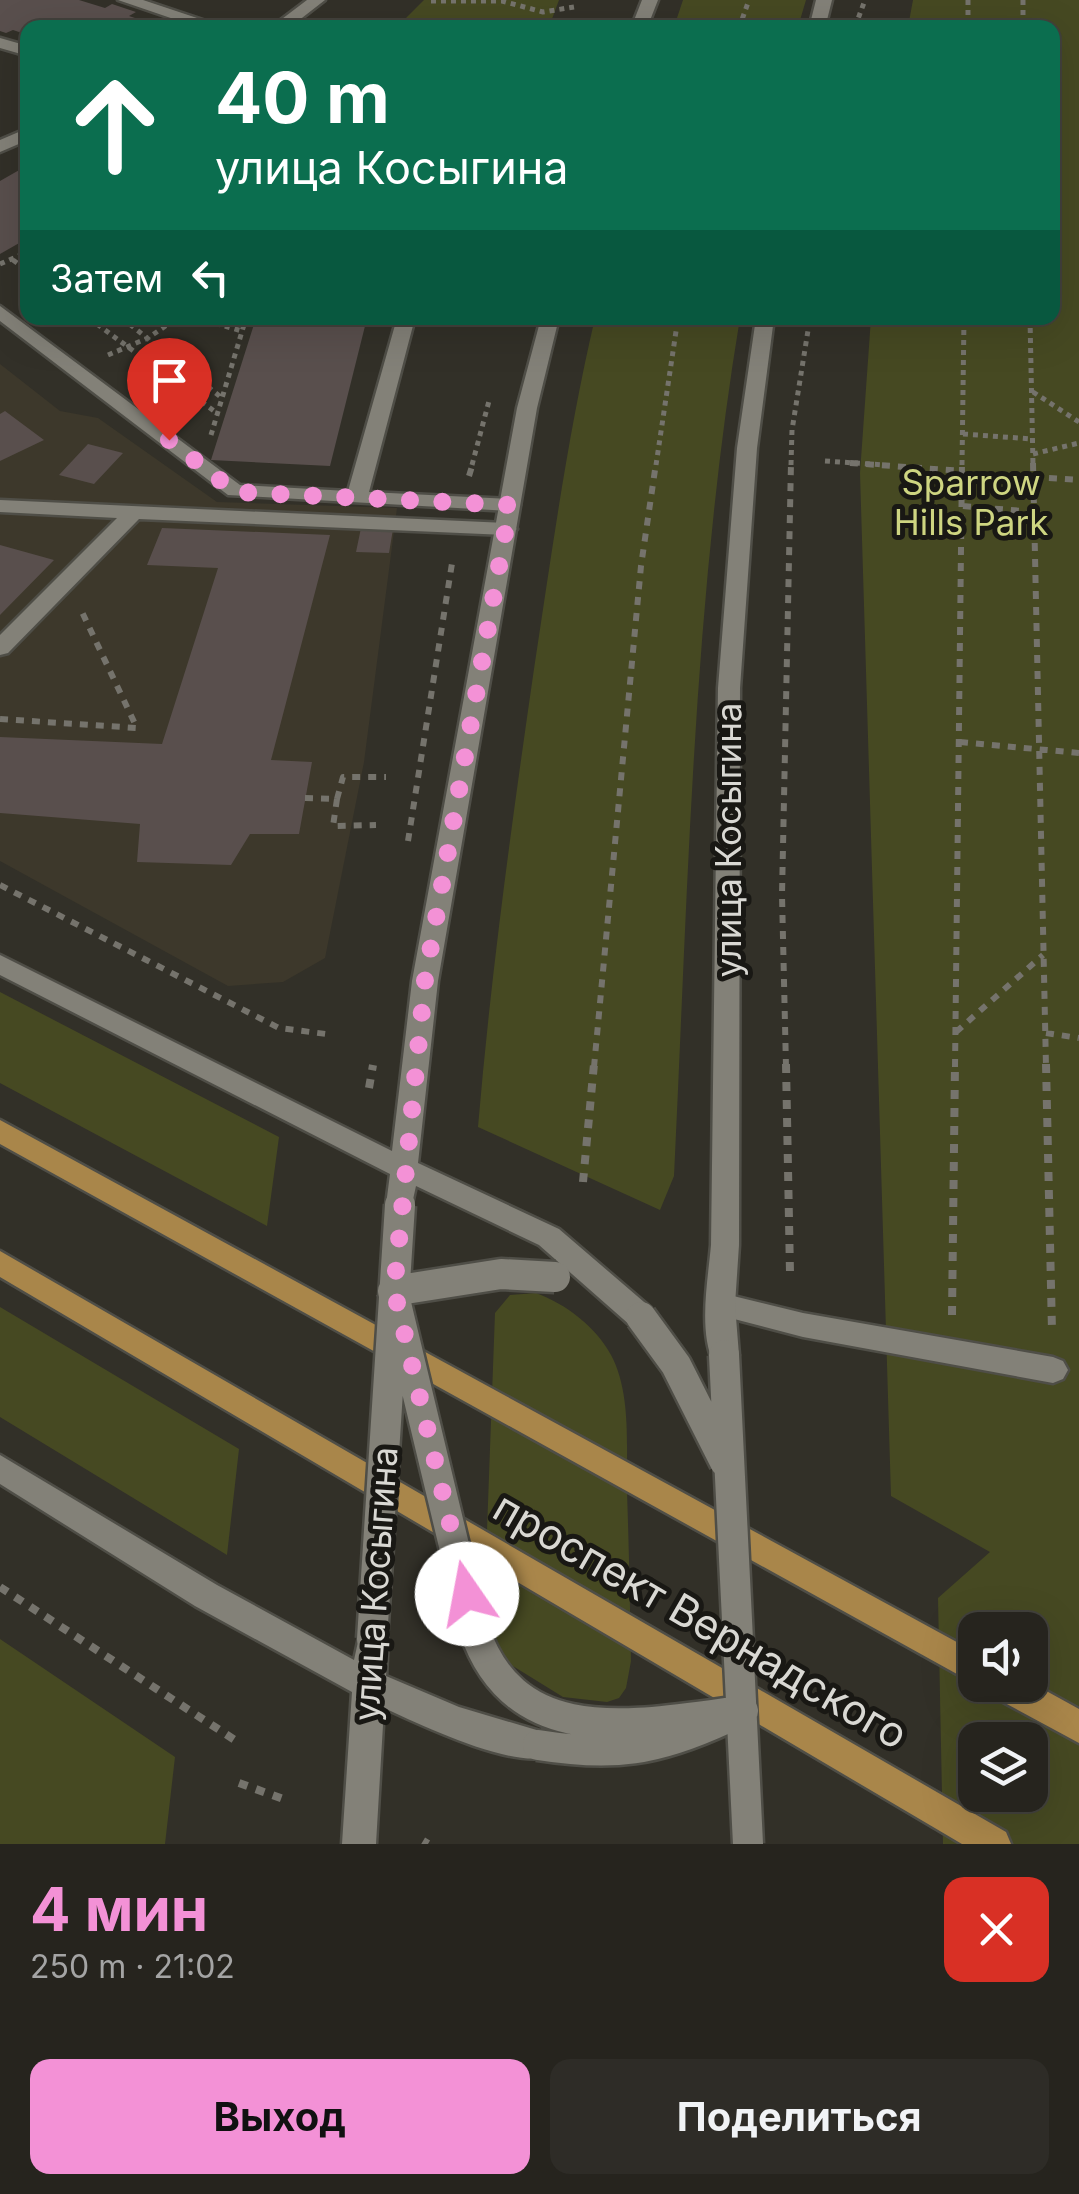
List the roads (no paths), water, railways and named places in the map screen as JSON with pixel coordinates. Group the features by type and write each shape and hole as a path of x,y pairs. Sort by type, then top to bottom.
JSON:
{"main road":[{"path":"126,0 193,20"},
{"path":"289,20 317,0"},
{"path":"165,20 174,14"},
{"path":"0,312 235,492 462,502 508,517"},
{"path":"357,496 404,325"},
{"name":"улица Косыгина","path":"359,1844 400,1204 425,980 527,408 548,325"},
{"name":"улица Косыгина","path":"748,1844 721,1304 725,1246 729,688 747,448 764,325"},
{"path":"0,506 457,526 508,517"},
{"path":"0,648 134,512"},
{"path":"0,964 403,1169 549,1238 636,1311 676,1365 730,1470"},
{"path":"0,1131 958,1660"},
{"name":"проспект Вернадского","path":"0,1263 994,1844"},
{"path":"636,1311 539,1273 501,1274 394,1290 474,1629 491,1671 514,1695 576,1722 614,1724 743,1711"},
{"path":"721,1304 804,1325 1053,1370"},
{"path":"0,1468 251,1624 436,1714 538,1745 599,1756 668,1746 743,1711"},
{"path":"1034,1702 1079,1727"}],"park label":[{"name":"Sparrow Hills Park","path":"971,502"}]}
